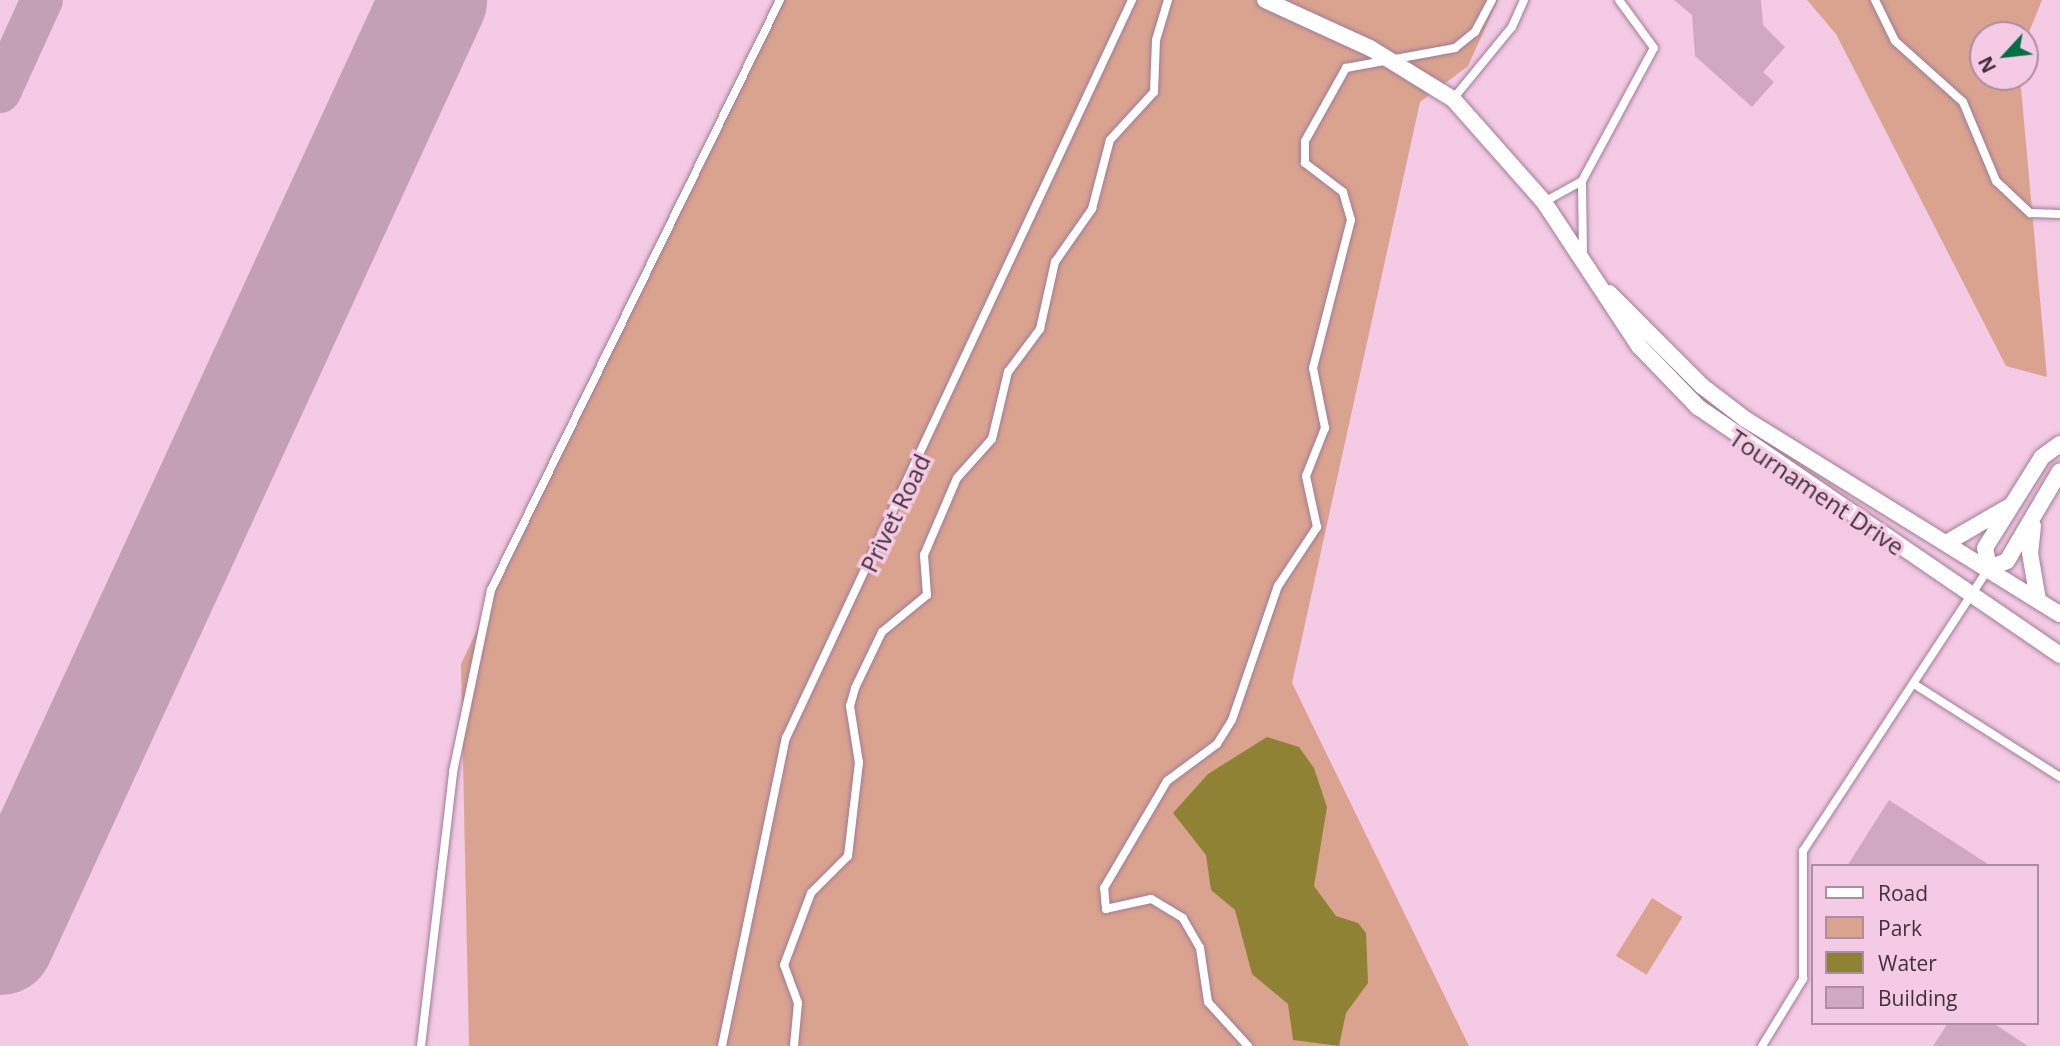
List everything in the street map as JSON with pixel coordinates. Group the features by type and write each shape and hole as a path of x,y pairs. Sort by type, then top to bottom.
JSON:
{"street":[{"name":"Tournament Drive","path":"1265,0 1387,58 1454,99 1544,202 1609,293 1702,386 1745,419 1948,541 2060,614"},
{"name":"Tournament Drive","path":"1609,293 1613,312 1639,346 1717,423 2060,655"},
{"path":"2059,452 2042,457 1985,548 1989,568 2007,561 2035,519 2060,471"},
{"path":"1948,541 2015,503"},
{"path":"2035,519 2029,553 2038,600"}],"lane":[{"path":"421,1046 453,772 491,590 780,0"},
{"name":"Privet Road","path":"722,1046 786,738 1132,0"},
{"path":"794,1046 799,1003 784,965 811,892 848,856 859,763 850,705 855,688 882,632 927,595 924,555 957,478 992,439 1008,372 1040,329 1055,262 1092,209 1110,140 1154,92 1156,40 1168,0"},
{"path":"1248,1046 1208,1002 1200,948 1176,911 1151,899 1106,909 1102,896 1167,780 1217,744 1232,720 1278,586 1317,527 1306,476 1325,428 1313,368 1351,220 1343,192 1309,168 1303,149 1346,68 1467,42 1492,0"},
{"path":"1454,99 1512,27 1524,0"},
{"path":"1584,260 1582,181 1654,48 1619,0"},
{"path":"1875,0 1895,41 1963,102 1996,181 2030,213 2060,214"},
{"path":"1544,202 1582,181"},
{"path":"1762,1046 1803,979 1803,851 1989,568"},
{"path":"1914,684 2060,778"}],"green space":[{"path":"777,0 1498,0 1468,66 1420,102 1292,683 1469,1046 469,1046 461,664"},
{"path":"1807,0 2042,0 2034,21 1969,21 1969,91 2021,91 2047,377 2006,366 1836,34"},
{"path":"1652,898 1683,917 1646,975 1616,956"}],"water":[{"path":"1267,737 1299,747 1314,768 1327,807 1314,886 1336,916 1358,923 1366,933 1368,983 1346,1013 1339,1046 1293,1040 1288,1004 1252,974 1235,910 1211,890 1206,855 1173,813 1208,774"}],"building":[{"path":"1674,0 1761,0 1763,25 1785,47 1763,72 1774,82 1752,107 1695,56 1692,15"},
{"path":"1889,800 1988,864 1848,864"},
{"path":"1947,1025 1996,1025 2028,1046 1933,1046"}],"taxiway":[{"path":"0,92 42,0"},
{"path":"0,922 8,924"}],"runway":[{"path":"0,941 433,0"}]}
